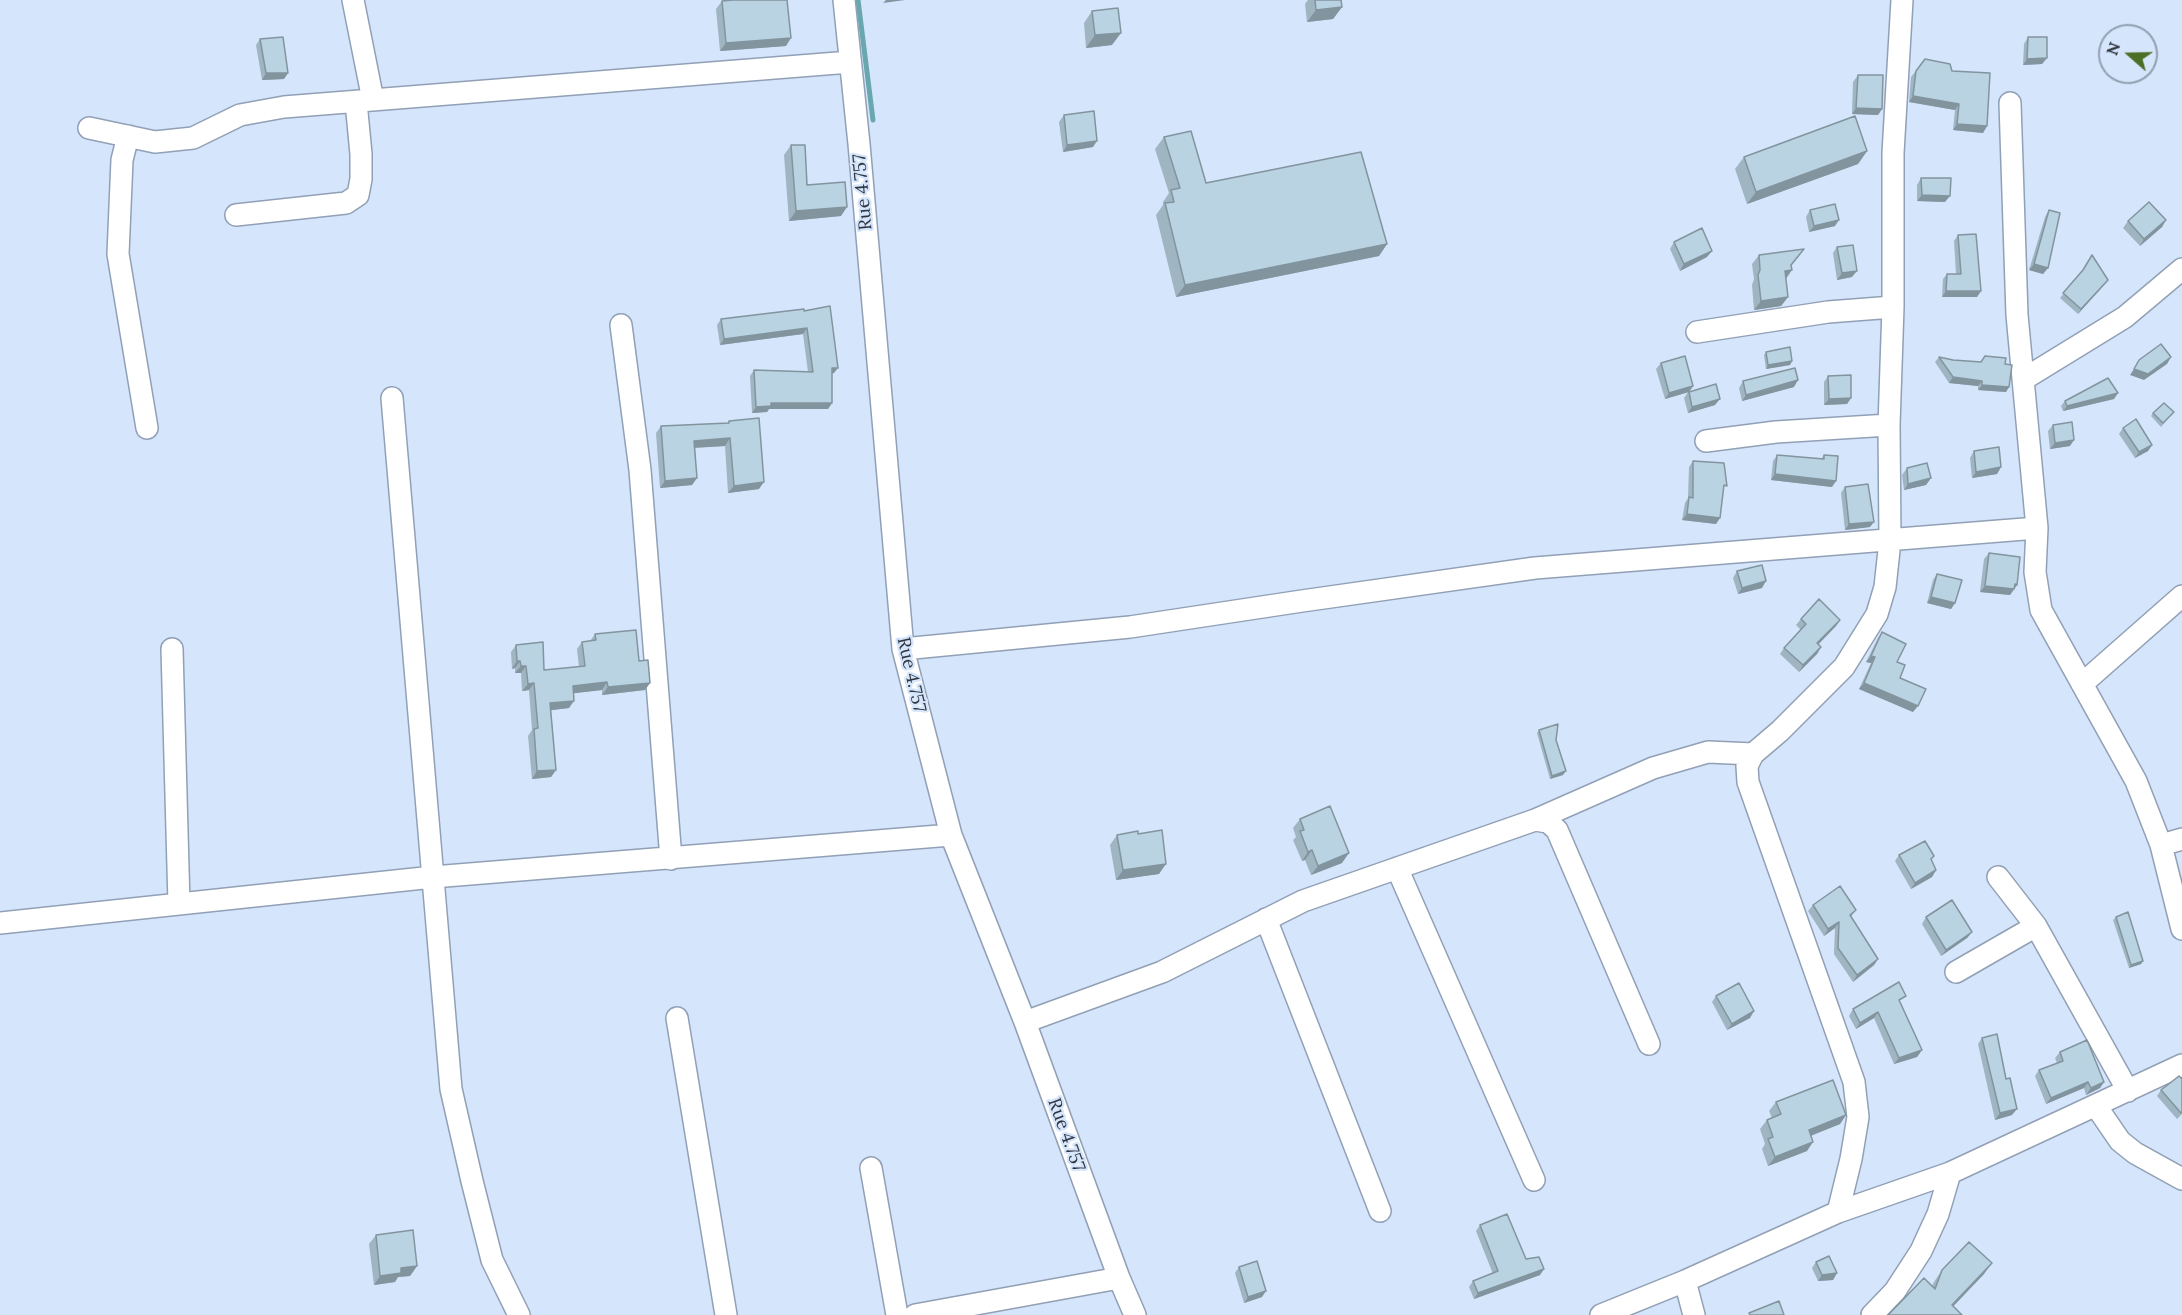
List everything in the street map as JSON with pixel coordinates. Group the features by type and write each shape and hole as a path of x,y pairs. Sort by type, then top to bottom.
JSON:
{"street":[{"path":"236,215 346,203 358,195 365,101 353,0"},
{"name":"Rue 4.757","path":"844,0 903,649 951,835 1025,1022 1119,1278 1136,1315"},
{"path":"1838,1212 1851,1159 1858,1117 1854,1082 1748,782 1747,766 1753,754 1844,668 1877,614 1885,587 1890,541 1889,425 1893,306 1893,153 1902,0"},
{"path":"89,128 155,142 193,138 240,116 285,107 850,62"},
{"path":"2010,103 2017,315 2037,528 2035,572 2041,610 2136,781 2161,845 2182,928"},
{"path":"128,136 122,160 118,254 147,428"},
{"path":"2024,379 2125,318 2182,269"},
{"path":"1697,332 1828,312 1893,306"},
{"path":"621,325 640,470 671,859"},
{"path":"392,398 451,1089 471,1181 492,1260 519,1315"},
{"path":"1706,441 1776,432 1889,425"},
{"path":"903,649 1130,627 1535,568 2037,528"},
{"path":"2082,684 2182,596"},
{"path":"172,649 179,904"},
{"path":"1025,1022 1162,972 1303,901 1535,820 1653,768 1708,752 1753,754"},
{"path":"1535,820 1548,822 1557,830 1649,1044"},
{"path":"0,923 433,877 951,835"},
{"path":"2161,845 2182,839"},
{"path":"1396,868 1534,1180"},
{"path":"1998,877 2037,926 2128,1091"},
{"path":"1266,919 1380,1211"},
{"path":"1956,972 2037,926"},
{"path":"677,1018 726,1315"},
{"path":"1601,1315 1685,1281 1838,1212 1950,1173 2182,1065"},
{"path":"2096,1106 2120,1141 2135,1153 2182,1179"},
{"path":"872,1168 897,1315"},
{"path":"1872,1315 1895,1291 1921,1251 1938,1214 1950,1173"},
{"path":"915,1315 1119,1278"},
{"path":"1685,1281 1694,1315"}],"building":[{"path":"787,0 791,38 726,43 722,1"},
{"path":"1315,0 1341,0 1342,7 1316,10"},
{"path":"1118,8 1121,33 1095,35 1092,11"},
{"path":"283,37 288,73 266,73 260,39"},
{"path":"2028,37 2047,37 2047,58 2027,59"},
{"path":"1925,59 1950,64 1952,71 1990,73 1987,126 1957,124 1959,104 1913,96 1916,71"},
{"path":"1858,75 1883,75 1882,109 1856,108"},
{"path":"1094,111 1097,141 1067,145 1064,115"},
{"path":"1855,116 1867,151 1756,192 1744,157"},
{"path":"1191,131 1206,183 1361,152 1387,244 1185,285 1165,203 1174,202 1171,190 1180,188 1164,137"},
{"path":"791,145 805,145 807,185 845,182 847,207 796,211"},
{"path":"1921,178 1951,178 1950,196 1922,195"},
{"path":"2149,202 2166,220 2144,239 2128,221"},
{"path":"1835,204 1839,220 1814,226 1810,210"},
{"path":"2049,210 2060,213 2048,268 2034,264"},
{"path":"1702,228 1712,251 1684,264 1674,242"},
{"path":"1976,234 1981,291 1946,291 1947,274 1961,274 1958,235"},
{"path":"1853,245 1857,271 1842,273 1837,247"},
{"path":"1804,249 1791,265 1792,270 1785,271 1788,297 1761,301 1758,275 1759,255"},
{"path":"2092,255 2108,280 2081,309 2063,293 2083,270"},
{"path":"830,306 838,368 832,368 832,403 771,403 771,406 756,407 754,370 813,372 807,328 724,339 721,319 804,309 804,311"},
{"path":"2161,344 2171,357 2148,374 2134,369 2139,360"},
{"path":"1790,347 1792,361 1768,365 1766,352"},
{"path":"1685,356 1693,386 1669,393 1661,363"},
{"path":"1985,356 2006,358 2005,364 2012,365 2009,387 1982,385 1982,381 1953,377 1939,357 1981,362"},
{"path":"1795,368 1798,380 1746,395 1743,381"},
{"path":"1851,375 1851,398 1829,399 1828,376"},
{"path":"2108,378 2118,393 2067,406 2065,401"},
{"path":"1716,384 1720,399 1692,407 1689,392"},
{"path":"2164,403 2174,412 2163,423 2153,413"},
{"path":"759,418 764,482 734,486 730,438 694,441 697,478 665,481 661,426 729,423 729,421"},
{"path":"2136,419 2152,445 2139,452 2123,428"},
{"path":"2072,422 2074,440 2055,443 2053,425"},
{"path":"1999,447 2001,467 1976,472 1974,451"},
{"path":"1777,455 1824,459 1824,455 1838,456 1836,481 1775,474"},
{"path":"1693,461 1724,463 1727,486 1724,485 1720,518 1687,514 1689,497 1693,498"},
{"path":"1927,463 1931,478 1908,484 1907,468"},
{"path":"1868,484 1874,522 1849,524 1845,487"},
{"path":"1989,553 2020,557 2017,585 2015,584 2014,589 1985,586"},
{"path":"1762,565 1766,581 1742,588 1737,571"},
{"path":"1937,574 1962,580 1955,603 1931,597"},
{"path":"1819,599 1840,620 1817,643 1821,647 1803,665 1784,648 1806,624 1801,619"},
{"path":"636,630 639,661 648,660 650,683 608,687 607,682 573,686 574,701 550,703 556,770 537,771 534,729 538,728 534,683 528,684 526,666 521,666 520,661 517,661 516,645 543,642 544,670 585,666 582,642 596,640 595,634"},
{"path":"1882,632 1906,644 1897,662 1905,665 1900,678 1926,689 1918,706 1864,683 1875,657 1871,656"},
{"path":"1558,724 1556,740 1566,771 1552,776 1539,730"},
{"path":"1330,806 1349,853 1318,866 1312,850 1308,852 1300,831 1304,830 1300,819"},
{"path":"1162,830 1166,864 1123,870 1117,835"},
{"path":"1925,841 1934,856 1931,859 1936,870 1915,883 1899,855"},
{"path":"1840,886 1856,910 1850,915 1878,959 1857,975 1838,948 1839,922 1828,929 1813,905"},
{"path":"1952,900 1972,932 1946,950 1926,917"},
{"path":"2128,912 2143,961 2131,965 2116,917"},
{"path":"1899,982 1906,996 1899,1000 1922,1050 1899,1058 1878,1012 1860,1023 1853,1009"},
{"path":"1739,983 1754,1011 1732,1024 1716,996"},
{"path":"1997,1034 2006,1079 2010,1078 2017,1109 2000,1113 1982,1038"},
{"path":"2087,1040 2104,1082 2091,1088 2088,1082 2051,1098 2039,1070 2063,1061 2060,1052"},
{"path":"2179,1076 2182,1079 2181,1113 2161,1090"},
{"path":"1833,1080 1846,1115 1809,1130 1813,1142 1775,1157 1768,1139 1773,1137 1767,1120 1781,1114 1776,1102"},
{"path":"1507,1214 1526,1259 1539,1257 1544,1269 1478,1293 1473,1281 1498,1271 1480,1225"},
{"path":"413,1230 417,1266 401,1268 401,1273 380,1276 376,1235"},
{"path":"1969,1242 1992,1263 1952,1305 1962,1315 1888,1315 1924,1278 1935,1289 1942,1270"},
{"path":"1829,1256 1837,1273 1822,1275 1816,1262"},
{"path":"1257,1261 1266,1291 1248,1297 1239,1267"},
{"path":"1779,1301 1784,1315 1750,1315 1749,1313"}],"waterway":[{"path":"858,0 873,120"}]}
